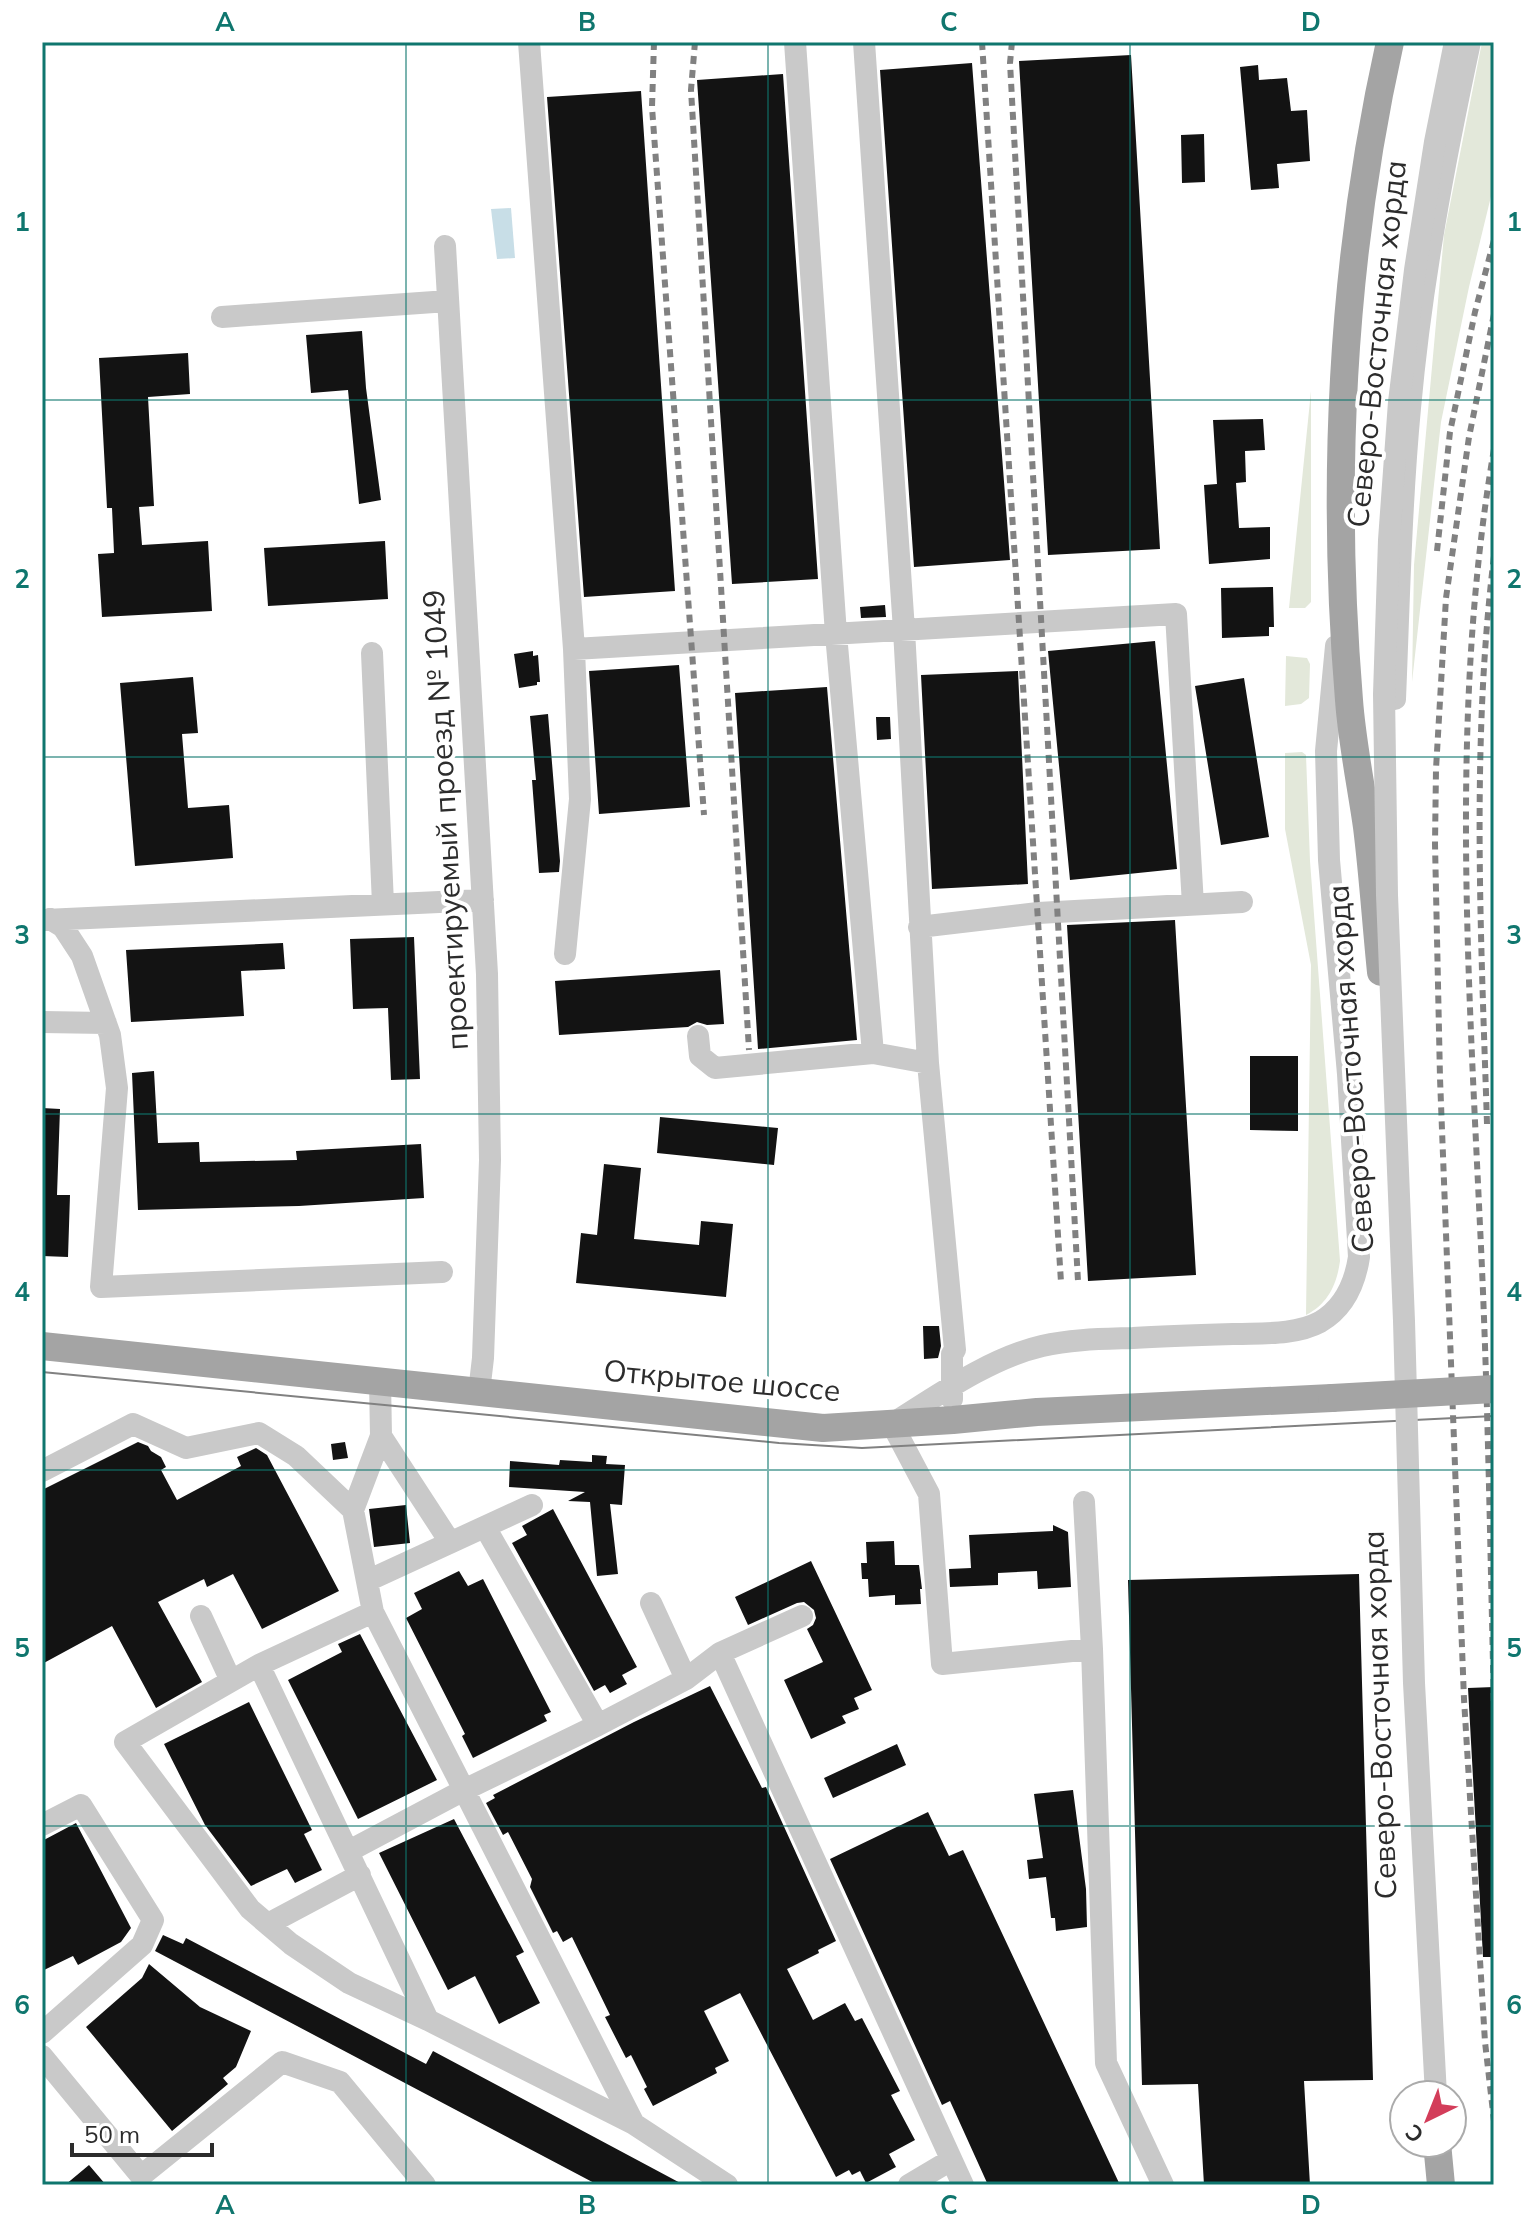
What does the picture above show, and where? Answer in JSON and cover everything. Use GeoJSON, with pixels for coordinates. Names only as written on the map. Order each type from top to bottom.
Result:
{"type":"FeatureCollection","features":[{"type":"Feature","properties":{"kind":"main road","name":"Северо-Восточная хорда"},"geometry":{"type":"LineString","coordinates":[[1390,42],[1370,146],[1355,255],[1343,404],[1340,487],[1342,585],[1349,703],[1367,829],[1390,1055],[1410,1661],[1433,2079]]}},
{"type":"Feature","properties":{"kind":"main road","name":"Открытое шоссе"},"geometry":{"type":"LineString","coordinates":[[42,1346],[823,1428],[1053,1411],[1494,1389]]}},
{"type":"Feature","properties":{"kind":"main road"},"geometry":{"type":"LineString","coordinates":[[1441,2159],[1443,2185]]}},
{"type":"Feature","properties":{"kind":"street"},"geometry":{"type":"LineString","coordinates":[[529,42],[574,649],[580,799],[565,954]]}},
{"type":"Feature","properties":{"kind":"street"},"geometry":{"type":"LineString","coordinates":[[795,42],[836,634],[873,1053]]}},
{"type":"Feature","properties":{"kind":"street"},"geometry":{"type":"LineString","coordinates":[[864,42],[904,630],[928,1063],[955,1350],[952,1354],[953,1420]]}},
{"type":"Feature","properties":{"kind":"street","name":"Северо-Восточная хорда"},"geometry":{"type":"LineString","coordinates":[[1433,2079],[1414,1683],[1404,1321],[1387,911],[1384,694],[1389,540],[1399,402],[1415,270],[1435,142],[1455,42]]}},
{"type":"Feature","properties":{"kind":"street"},"geometry":{"type":"LineString","coordinates":[[1395,699],[1410,407],[1447,149],[1470,42]]}},
{"type":"Feature","properties":{"kind":"street","name":"проектируемый проезд № 1049"},"geometry":{"type":"LineString","coordinates":[[445,246],[487,974],[490,1160],[479,1392]]}},
{"type":"Feature","properties":{"kind":"street"},"geometry":{"type":"LineString","coordinates":[[222,317],[448,301]]}},
{"type":"Feature","properties":{"kind":"street"},"geometry":{"type":"LineString","coordinates":[[1092,1649],[942,1664],[929,1494],[892,1424],[952,1387],[1020,1351],[1075,1340],[1306,1328],[1337,1309],[1356,1278],[1359,1246],[1329,860],[1326,751],[1342,585]]}},
{"type":"Feature","properties":{"kind":"street"},"geometry":{"type":"LineString","coordinates":[[574,649],[1176,614],[1193,905]]}},
{"type":"Feature","properties":{"kind":"street"},"geometry":{"type":"LineString","coordinates":[[372,653],[383,904]]}},
{"type":"Feature","properties":{"kind":"street"},"geometry":{"type":"LineString","coordinates":[[46,920],[107,918],[131,907],[483,900]]}},
{"type":"Feature","properties":{"kind":"street"},"geometry":{"type":"LineString","coordinates":[[919,927],[1038,913],[1242,902]]}},
{"type":"Feature","properties":{"kind":"street"},"geometry":{"type":"LineString","coordinates":[[82,956],[86,942],[107,918]]}},
{"type":"Feature","properties":{"kind":"street"},"geometry":{"type":"LineString","coordinates":[[46,920],[63,927],[82,956],[106,1023],[117,1088],[101,1287],[442,1272]]}},
{"type":"Feature","properties":{"kind":"street"},"geometry":{"type":"LineString","coordinates":[[42,1022],[106,1023]]}},
{"type":"Feature","properties":{"kind":"street"},"geometry":{"type":"LineString","coordinates":[[698,1036],[700,1056],[715,1068],[873,1053],[928,1063]]}},
{"type":"Feature","properties":{"kind":"street"},"geometry":{"type":"LineString","coordinates":[[380,1380],[381,1436],[353,1510],[373,1612],[634,2124]]}},
{"type":"Feature","properties":{"kind":"street"},"geometry":{"type":"LineString","coordinates":[[42,1471],[133,1424],[186,1448],[259,1433],[296,1456],[353,1510]]}},
{"type":"Feature","properties":{"kind":"street"},"geometry":{"type":"LineString","coordinates":[[381,1436],[450,1542]]}},
{"type":"Feature","properties":{"kind":"street"},"geometry":{"type":"LineString","coordinates":[[1084,1502],[1106,2063],[1163,2185]]}},
{"type":"Feature","properties":{"kind":"street"},"geometry":{"type":"LineString","coordinates":[[367,1581],[532,1505]]}},
{"type":"Feature","properties":{"kind":"street"},"geometry":{"type":"LineString","coordinates":[[485,1527],[598,1725]]}},
{"type":"Feature","properties":{"kind":"street"},"geometry":{"type":"LineString","coordinates":[[651,1603],[686,1679]]}},
{"type":"Feature","properties":{"kind":"street"},"geometry":{"type":"LineString","coordinates":[[373,1612],[259,1665],[125,1742],[250,1909],[291,1944],[349,1983],[634,2124],[727,2185]]}},
{"type":"Feature","properties":{"kind":"street"},"geometry":{"type":"LineString","coordinates":[[201,1616],[231,1681]]}},
{"type":"Feature","properties":{"kind":"street"},"geometry":{"type":"LineString","coordinates":[[349,1851],[686,1679],[720,1653],[802,1616]]}},
{"type":"Feature","properties":{"kind":"street"},"geometry":{"type":"LineString","coordinates":[[720,1653],[963,2185]]}},
{"type":"Feature","properties":{"kind":"street"},"geometry":{"type":"LineString","coordinates":[[259,1665],[428,2020]]}},
{"type":"Feature","properties":{"kind":"street"},"geometry":{"type":"LineString","coordinates":[[42,1825],[81,1805],[153,1920],[142,1945],[42,2033]]}},
{"type":"Feature","properties":{"kind":"street"},"geometry":{"type":"LineString","coordinates":[[268,1924],[360,1875]]}},
{"type":"Feature","properties":{"kind":"street"},"geometry":{"type":"LineString","coordinates":[[42,2056],[141,2176],[282,2062],[340,2082],[425,2185]]}},
{"type":"Feature","properties":{"kind":"street"},"geometry":{"type":"LineString","coordinates":[[909,2185],[951,2160]]}},
{"type":"Feature","properties":{"kind":"shaded area"},"geometry":{"type":"Polygon","coordinates":[[[1482,42],[1494,42],[1494,184],[1441,422],[1412,682],[1414,565],[1444,235],[1482,42]]]}},
{"type":"Feature","properties":{"kind":"shaded area"},"geometry":{"type":"Polygon","coordinates":[[[1311,391],[1311,602],[1305,608],[1289,608],[1311,391]]]}},
{"type":"Feature","properties":{"kind":"shaded area"},"geometry":{"type":"Polygon","coordinates":[[[1286,656],[1307,658],[1310,664],[1309,698],[1301,704],[1285,706],[1286,656]]]}},
{"type":"Feature","properties":{"kind":"shaded area"},"geometry":{"type":"Polygon","coordinates":[[[1302,752],[1306,755],[1310,861],[1340,1261],[1330,1292],[1320,1305],[1306,1315],[1311,965],[1285,829],[1285,753],[1302,752]]]}},
{"type":"Feature","properties":{"kind":"water"},"geometry":{"type":"Polygon","coordinates":[[[511,208],[515,258],[497,259],[491,209],[511,208]]]}},
{"type":"Feature","properties":{"kind":"building"},"geometry":{"type":"Polygon","coordinates":[[[1131,55],[1160,549],[1048,555],[1019,61],[1131,55]]]}},
{"type":"Feature","properties":{"kind":"building"},"geometry":{"type":"Polygon","coordinates":[[[972,63],[1010,560],[914,567],[880,70],[972,63]]]}},
{"type":"Feature","properties":{"kind":"building"},"geometry":{"type":"Polygon","coordinates":[[[1258,65],[1259,80],[1287,78],[1291,111],[1307,110],[1310,161],[1277,164],[1279,188],[1251,190],[1240,67],[1258,65]]]}},
{"type":"Feature","properties":{"kind":"building"},"geometry":{"type":"Polygon","coordinates":[[[783,74],[818,579],[732,584],[697,80],[783,74]]]}},
{"type":"Feature","properties":{"kind":"building"},"geometry":{"type":"Polygon","coordinates":[[[641,91],[675,591],[584,597],[547,97],[641,91]]]}},
{"type":"Feature","properties":{"kind":"building"},"geometry":{"type":"Polygon","coordinates":[[[1204,134],[1205,182],[1182,183],[1181,135],[1204,134]]]}},
{"type":"Feature","properties":{"kind":"building"},"geometry":{"type":"Polygon","coordinates":[[[362,331],[381,500],[359,504],[348,390],[311,393],[306,335],[362,331]]]}},
{"type":"Feature","properties":{"kind":"building"},"geometry":{"type":"Polygon","coordinates":[[[188,353],[190,394],[148,397],[154,506],[139,507],[142,545],[208,541],[212,611],[102,617],[98,554],[114,553],[112,508],[107,508],[99,358],[188,353]]]}},
{"type":"Feature","properties":{"kind":"building"},"geometry":{"type":"Polygon","coordinates":[[[1263,419],[1265,450],[1245,451],[1246,482],[1236,483],[1239,528],[1270,527],[1270,559],[1209,564],[1204,485],[1217,484],[1213,420],[1263,419]]]}},
{"type":"Feature","properties":{"kind":"building"},"geometry":{"type":"Polygon","coordinates":[[[385,541],[388,599],[268,606],[264,548],[385,541]]]}},
{"type":"Feature","properties":{"kind":"building"},"geometry":{"type":"Polygon","coordinates":[[[1273,587],[1274,627],[1269,627],[1269,636],[1222,638],[1221,588],[1273,587]]]}},
{"type":"Feature","properties":{"kind":"building"},"geometry":{"type":"Polygon","coordinates":[[[885,605],[886,617],[861,618],[860,607],[885,605]]]}},
{"type":"Feature","properties":{"kind":"building"},"geometry":{"type":"Polygon","coordinates":[[[1155,641],[1177,869],[1070,880],[1048,651],[1155,641]]]}},
{"type":"Feature","properties":{"kind":"building"},"geometry":{"type":"Polygon","coordinates":[[[533,651],[533,656],[538,655],[540,682],[519,688],[514,654],[533,651]]]}},
{"type":"Feature","properties":{"kind":"building"},"geometry":{"type":"Polygon","coordinates":[[[679,665],[690,807],[599,814],[589,671],[679,665]]]}},
{"type":"Feature","properties":{"kind":"building"},"geometry":{"type":"Polygon","coordinates":[[[1018,671],[1028,884],[932,889],[921,675],[1018,671]]]}},
{"type":"Feature","properties":{"kind":"building"},"geometry":{"type":"Polygon","coordinates":[[[193,677],[198,733],[182,734],[188,808],[229,805],[233,858],[135,866],[120,683],[193,677]]]}},
{"type":"Feature","properties":{"kind":"building"},"geometry":{"type":"Polygon","coordinates":[[[1244,678],[1269,837],[1221,845],[1195,686],[1244,678]]]}},
{"type":"Feature","properties":{"kind":"building"},"geometry":{"type":"Polygon","coordinates":[[[827,687],[857,1040],[758,1049],[735,693],[827,687]]]}},
{"type":"Feature","properties":{"kind":"building"},"geometry":{"type":"Polygon","coordinates":[[[548,714],[560,861],[559,872],[539,873],[530,716],[548,714]]]}},
{"type":"Feature","properties":{"kind":"building"},"geometry":{"type":"Polygon","coordinates":[[[876,717],[890,717],[891,739],[877,740],[876,717]]]}},
{"type":"Feature","properties":{"kind":"building"},"geometry":{"type":"Polygon","coordinates":[[[1175,920],[1196,1275],[1088,1281],[1067,925],[1175,920]]]}},
{"type":"Feature","properties":{"kind":"building"},"geometry":{"type":"Polygon","coordinates":[[[414,937],[420,1079],[391,1080],[388,1008],[353,1009],[350,939],[414,937]]]}},
{"type":"Feature","properties":{"kind":"building"},"geometry":{"type":"Polygon","coordinates":[[[283,943],[285,969],[241,971],[244,1016],[131,1022],[126,950],[283,943]]]}},
{"type":"Feature","properties":{"kind":"building"},"geometry":{"type":"Polygon","coordinates":[[[720,970],[724,1024],[697,1022],[688,1027],[559,1035],[555,981],[720,970]]]}},
{"type":"Feature","properties":{"kind":"building"},"geometry":{"type":"Polygon","coordinates":[[[1250,1056],[1298,1056],[1298,1131],[1250,1130],[1250,1056]]]}},
{"type":"Feature","properties":{"kind":"building"},"geometry":{"type":"Polygon","coordinates":[[[154,1071],[158,1143],[199,1142],[200,1162],[297,1160],[296,1151],[421,1144],[424,1198],[299,1206],[138,1210],[132,1073],[154,1071]]]}},
{"type":"Feature","properties":{"kind":"building"},"geometry":{"type":"Polygon","coordinates":[[[42,1108],[60,1109],[57,1195],[70,1195],[68,1257],[42,1256],[42,1108]]]}},
{"type":"Feature","properties":{"kind":"building"},"geometry":{"type":"Polygon","coordinates":[[[660,1117],[778,1128],[774,1165],[657,1153],[660,1117]]]}},
{"type":"Feature","properties":{"kind":"building"},"geometry":{"type":"Polygon","coordinates":[[[604,1164],[641,1168],[634,1239],[699,1245],[701,1221],[733,1224],[726,1297],[576,1283],[581,1233],[597,1235],[604,1164]]]}},
{"type":"Feature","properties":{"kind":"building"},"geometry":{"type":"Polygon","coordinates":[[[923,1326],[939,1326],[941,1346],[938,1358],[924,1359],[923,1326]]]}},
{"type":"Feature","properties":{"kind":"building"},"geometry":{"type":"Polygon","coordinates":[[[138,1442],[161,1457],[166,1467],[161,1470],[177,1500],[241,1466],[237,1457],[256,1448],[267,1455],[339,1591],[262,1629],[233,1574],[207,1587],[204,1579],[158,1602],[202,1682],[156,1708],[112,1626],[42,1664],[42,1490],[138,1442]]]}},
{"type":"Feature","properties":{"kind":"building"},"geometry":{"type":"Polygon","coordinates":[[[345,1442],[348,1458],[333,1460],[331,1444],[345,1442]]]}},
{"type":"Feature","properties":{"kind":"building"},"geometry":{"type":"Polygon","coordinates":[[[592,1455],[607,1456],[606,1464],[625,1465],[622,1505],[610,1504],[618,1574],[597,1576],[590,1502],[568,1501],[585,1492],[509,1487],[510,1461],[559,1465],[560,1460],[592,1462],[592,1455]]]}},
{"type":"Feature","properties":{"kind":"building"},"geometry":{"type":"Polygon","coordinates":[[[406,1505],[410,1543],[374,1547],[369,1509],[406,1505]]]}},
{"type":"Feature","properties":{"kind":"building"},"geometry":{"type":"Polygon","coordinates":[[[553,1509],[637,1667],[622,1675],[627,1684],[610,1693],[605,1685],[594,1691],[512,1543],[527,1535],[522,1526],[553,1509]]]}},
{"type":"Feature","properties":{"kind":"building"},"geometry":{"type":"Polygon","coordinates":[[[1053,1525],[1068,1532],[1071,1587],[1038,1589],[1037,1571],[998,1573],[998,1585],[950,1587],[949,1569],[971,1568],[969,1535],[1053,1531],[1053,1525]]]}},
{"type":"Feature","properties":{"kind":"building"},"geometry":{"type":"Polygon","coordinates":[[[894,1541],[895,1565],[919,1565],[921,1604],[895,1605],[895,1595],[869,1597],[868,1579],[862,1579],[861,1563],[867,1563],[866,1542],[894,1541]]]}},
{"type":"Feature","properties":{"kind":"building"},"geometry":{"type":"Polygon","coordinates":[[[811,1561],[872,1690],[854,1698],[859,1709],[842,1716],[846,1723],[811,1739],[784,1680],[823,1662],[807,1629],[816,1618],[814,1610],[804,1602],[797,1603],[748,1625],[735,1597],[811,1561]]]}},
{"type":"Feature","properties":{"kind":"building"},"geometry":{"type":"Polygon","coordinates":[[[459,1571],[468,1586],[483,1579],[551,1712],[544,1715],[547,1721],[473,1758],[462,1736],[465,1734],[406,1618],[422,1609],[414,1593],[459,1571]]]}},
{"type":"Feature","properties":{"kind":"building"},"geometry":{"type":"Polygon","coordinates":[[[1359,1574],[1373,2080],[1304,2081],[1310,2185],[1204,2185],[1198,2084],[1142,2085],[1128,1580],[1359,1574]]]}},
{"type":"Feature","properties":{"kind":"building"},"geometry":{"type":"Polygon","coordinates":[[[360,1634],[437,1780],[358,1819],[288,1680],[342,1652],[338,1644],[360,1634]]]}},
{"type":"Feature","properties":{"kind":"building"},"geometry":{"type":"Polygon","coordinates":[[[710,1686],[762,1788],[766,1787],[836,1941],[787,1969],[813,2020],[845,2003],[855,2021],[862,2018],[900,2091],[891,2095],[915,2140],[889,2154],[896,2167],[866,2183],[860,2171],[852,2175],[849,2170],[836,2177],[740,1993],[704,2011],[729,2061],[715,2068],[717,2073],[653,2106],[631,2055],[626,2058],[605,2017],[610,2015],[572,1937],[563,1942],[557,1931],[553,1933],[530,1887],[532,1879],[508,1832],[503,1835],[486,1803],[495,1798],[493,1795],[710,1686]]]}},
{"type":"Feature","properties":{"kind":"building"},"geometry":{"type":"Polygon","coordinates":[[[1494,1687],[1494,1772],[1491,1772],[1494,1957],[1483,1957],[1468,1688],[1494,1687]]]}},
{"type":"Feature","properties":{"kind":"building"},"geometry":{"type":"Polygon","coordinates":[[[249,1702],[312,1830],[304,1834],[322,1870],[295,1883],[287,1869],[251,1886],[205,1825],[164,1744],[249,1702]]]}},
{"type":"Feature","properties":{"kind":"building"},"geometry":{"type":"Polygon","coordinates":[[[897,1744],[906,1765],[833,1798],[824,1778],[897,1744]]]}},
{"type":"Feature","properties":{"kind":"building"},"geometry":{"type":"Polygon","coordinates":[[[1073,1790],[1086,1889],[1087,1927],[1056,1931],[1055,1918],[1051,1918],[1046,1877],[1029,1879],[1027,1860],[1043,1858],[1034,1794],[1073,1790]]]}},
{"type":"Feature","properties":{"kind":"building"},"geometry":{"type":"Polygon","coordinates":[[[928,1812],[949,1856],[963,1850],[1120,2185],[988,2185],[950,2101],[942,2105],[830,1859],[928,1812]]]}},
{"type":"Feature","properties":{"kind":"building"},"geometry":{"type":"Polygon","coordinates":[[[454,1819],[524,1952],[516,1956],[540,2003],[499,2024],[475,1976],[448,1990],[379,1853],[454,1819]]]}},
{"type":"Feature","properties":{"kind":"building"},"geometry":{"type":"Polygon","coordinates":[[[76,1823],[131,1928],[121,1942],[78,1965],[73,1956],[42,1971],[42,1841],[76,1823]]]}},
{"type":"Feature","properties":{"kind":"building"},"geometry":{"type":"Polygon","coordinates":[[[163,1935],[183,1944],[186,1938],[426,2064],[433,2051],[684,2185],[598,2185],[155,1951],[163,1935]]]}},
{"type":"Feature","properties":{"kind":"building"},"geometry":{"type":"Polygon","coordinates":[[[149,1964],[200,2007],[251,2031],[236,2067],[223,2078],[228,2084],[172,2131],[86,2027],[142,1978],[149,1964]]]}},
{"type":"Feature","properties":{"kind":"building"},"geometry":{"type":"Polygon","coordinates":[[[89,2165],[106,2185],[65,2185],[89,2165]]]}},
{"type":"Feature","properties":{"kind":"tram line"},"geometry":{"type":"LineString","coordinates":[[42,1372],[779,1443],[862,1448],[1494,1416]]}},
{"type":"Feature","properties":{"kind":"railway"},"geometry":{"type":"LineString","coordinates":[[654,42],[652,107],[704,815]]}},
{"type":"Feature","properties":{"kind":"railway"},"geometry":{"type":"LineString","coordinates":[[695,42],[691,90],[749,1050]]}},
{"type":"Feature","properties":{"kind":"railway"},"geometry":{"type":"LineString","coordinates":[[982,42],[1061,1282]]}},
{"type":"Feature","properties":{"kind":"railway"},"geometry":{"type":"LineString","coordinates":[[1012,42],[1010,63],[1078,1281]]}},
{"type":"Feature","properties":{"kind":"railway"},"geometry":{"type":"LineString","coordinates":[[1437,551],[1450,432],[1475,312],[1494,240]]}},
{"type":"Feature","properties":{"kind":"railway"},"geometry":{"type":"LineString","coordinates":[[1494,314],[1469,437],[1446,598],[1435,844],[1440,1078],[1464,1699],[1485,2042],[1494,2121]]}},
{"type":"Feature","properties":{"kind":"railway"},"geometry":{"type":"LineString","coordinates":[[1494,449],[1480,546],[1472,642],[1466,837],[1485,1346],[1494,1706]]}},
{"type":"Feature","properties":{"kind":"railway"},"geometry":{"type":"LineString","coordinates":[[1487,1124],[1480,769],[1482,698],[1494,556]]}}]}
